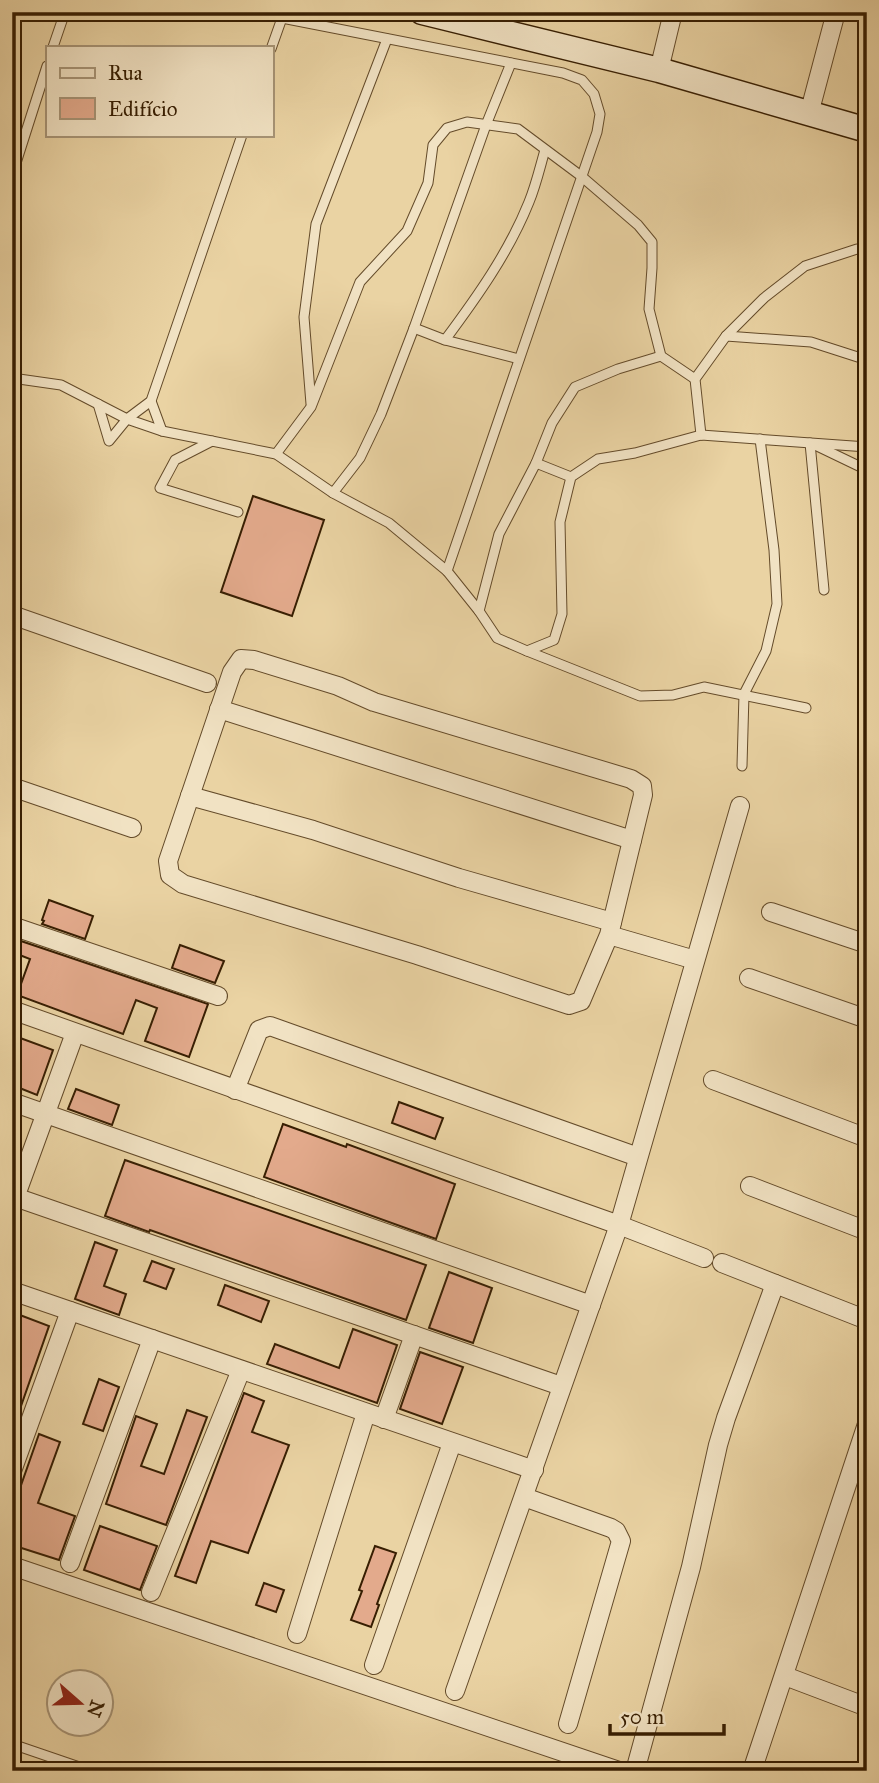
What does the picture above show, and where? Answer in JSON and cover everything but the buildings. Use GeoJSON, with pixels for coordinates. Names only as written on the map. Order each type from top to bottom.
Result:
{"type":"FeatureCollection","features":[{"type":"Feature","properties":{"kind":"street"},"geometry":{"type":"LineString","coordinates":[[422,12],[659,70],[867,130]]}},
{"type":"Feature","properties":{"kind":"street"},"geometry":{"type":"LineString","coordinates":[[659,70],[673,12]]}},
{"type":"Feature","properties":{"kind":"street"},"geometry":{"type":"LineString","coordinates":[[809,114],[836,12]]}},
{"type":"Feature","properties":{"kind":"street"},"geometry":{"type":"LineString","coordinates":[[12,615],[207,683]]}},
{"type":"Feature","properties":{"kind":"street"},"geometry":{"type":"LineString","coordinates":[[240,659],[254,660],[338,687],[374,702],[631,779],[642,786],[643,795],[610,929],[581,1001],[569,1004],[183,884],[170,875],[168,861],[219,709],[232,671],[240,659]]}},
{"type":"Feature","properties":{"kind":"street"},"geometry":{"type":"LineString","coordinates":[[219,709],[632,840]]}},
{"type":"Feature","properties":{"kind":"street"},"geometry":{"type":"LineString","coordinates":[[12,787],[132,828]]}},
{"type":"Feature","properties":{"kind":"street"},"geometry":{"type":"LineString","coordinates":[[190,796],[313,830],[695,960]]}},
{"type":"Feature","properties":{"kind":"street"},"geometry":{"type":"LineString","coordinates":[[455,1691],[619,1225],[740,806]]}},
{"type":"Feature","properties":{"kind":"street"},"geometry":{"type":"LineString","coordinates":[[771,912],[867,944]]}},
{"type":"Feature","properties":{"kind":"street"},"geometry":{"type":"LineString","coordinates":[[12,926],[218,996]]}},
{"type":"Feature","properties":{"kind":"street"},"geometry":{"type":"LineString","coordinates":[[750,978],[867,1019]]}},
{"type":"Feature","properties":{"kind":"street"},"geometry":{"type":"LineString","coordinates":[[12,1010],[619,1225],[867,1320]]}},
{"type":"Feature","properties":{"kind":"street"},"geometry":{"type":"LineString","coordinates":[[235,1090],[259,1030],[270,1026],[638,1157]]}},
{"type":"Feature","properties":{"kind":"street"},"geometry":{"type":"LineString","coordinates":[[75,1033],[13,1200],[561,1387]]}},
{"type":"Feature","properties":{"kind":"street"},"geometry":{"type":"LineString","coordinates":[[713,1080],[867,1138]]}},
{"type":"Feature","properties":{"kind":"street"},"geometry":{"type":"LineString","coordinates":[[12,1102],[592,1305]]}},
{"type":"Feature","properties":{"kind":"street"},"geometry":{"type":"LineString","coordinates":[[750,1186],[867,1231]]}},
{"type":"Feature","properties":{"kind":"street"},"geometry":{"type":"LineString","coordinates":[[635,1771],[691,1567],[718,1445],[775,1284]]}},
{"type":"Feature","properties":{"kind":"street"},"geometry":{"type":"LineString","coordinates":[[12,1291],[534,1470]]}},
{"type":"Feature","properties":{"kind":"street"},"geometry":{"type":"LineString","coordinates":[[12,1471],[70,1311]]}},
{"type":"Feature","properties":{"kind":"street"},"geometry":{"type":"LineString","coordinates":[[384,1419],[414,1335]]}},
{"type":"Feature","properties":{"kind":"street"},"geometry":{"type":"LineString","coordinates":[[70,1563],[152,1339]]}},
{"type":"Feature","properties":{"kind":"street"},"geometry":{"type":"LineString","coordinates":[[151,1592],[241,1370]]}},
{"type":"Feature","properties":{"kind":"street"},"geometry":{"type":"LineString","coordinates":[[298,1634],[366,1413]]}},
{"type":"Feature","properties":{"kind":"street"},"geometry":{"type":"LineString","coordinates":[[752,1771],[867,1424]]}},
{"type":"Feature","properties":{"kind":"street"},"geometry":{"type":"LineString","coordinates":[[374,1665],[453,1443]]}},
{"type":"Feature","properties":{"kind":"street"},"geometry":{"type":"LineString","coordinates":[[524,1497],[611,1528],[616,1531],[621,1541],[568,1724]]}},
{"type":"Feature","properties":{"kind":"street"},"geometry":{"type":"LineString","coordinates":[[12,1566],[619,1771]]}},
{"type":"Feature","properties":{"kind":"street"},"geometry":{"type":"LineString","coordinates":[[785,1676],[867,1707]]}},
{"type":"Feature","properties":{"kind":"lane"},"geometry":{"type":"LineString","coordinates":[[53,46],[65,12]]}},
{"type":"Feature","properties":{"kind":"lane"},"geometry":{"type":"LineString","coordinates":[[272,46],[282,18],[563,74],[582,80],[594,94],[600,114],[597,132],[447,571]]}},
{"type":"Feature","properties":{"kind":"lane"},"geometry":{"type":"LineString","coordinates":[[312,407],[303,317],[316,224],[387,39]]}},
{"type":"Feature","properties":{"kind":"lane"},"geometry":{"type":"LineString","coordinates":[[333,493],[360,458],[381,414],[511,63]]}},
{"type":"Feature","properties":{"kind":"lane"},"geometry":{"type":"LineString","coordinates":[[12,189],[14,166],[46,69]]}},
{"type":"Feature","properties":{"kind":"lane"},"geometry":{"type":"LineString","coordinates":[[276,454],[312,407],[360,282],[407,231],[428,183],[433,145],[447,128],[467,122],[518,129],[581,176],[638,225],[652,242],[649,309],[661,356],[695,379]]}},
{"type":"Feature","properties":{"kind":"lane"},"geometry":{"type":"LineString","coordinates":[[98,404],[109,441],[127,419],[151,401],[242,136]]}},
{"type":"Feature","properties":{"kind":"lane"},"geometry":{"type":"LineString","coordinates":[[445,340],[477,297],[506,250],[530,201],[545,150]]}},
{"type":"Feature","properties":{"kind":"lane"},"geometry":{"type":"LineString","coordinates":[[701,435],[695,379],[726,336],[764,298],[805,266],[857,249],[867,251]]}},
{"type":"Feature","properties":{"kind":"lane"},"geometry":{"type":"LineString","coordinates":[[414,328],[445,340],[519,359]]}},
{"type":"Feature","properties":{"kind":"lane"},"geometry":{"type":"LineString","coordinates":[[726,336],[811,342],[867,359]]}},
{"type":"Feature","properties":{"kind":"lane"},"geometry":{"type":"LineString","coordinates":[[479,611],[499,534],[536,463],[552,423],[575,387],[618,369],[661,356]]}},
{"type":"Feature","properties":{"kind":"lane"},"geometry":{"type":"LineString","coordinates":[[12,378],[61,385],[127,419],[162,430],[276,454],[333,493],[389,523],[447,571],[497,638],[527,651],[640,696],[673,695],[704,687],[806,708]]}},
{"type":"Feature","properties":{"kind":"lane"},"geometry":{"type":"LineString","coordinates":[[151,401],[162,430]]}},
{"type":"Feature","properties":{"kind":"lane"},"geometry":{"type":"LineString","coordinates":[[527,651],[554,640],[562,614],[560,522],[571,477],[598,459],[635,453],[701,435],[867,447]]}},
{"type":"Feature","properties":{"kind":"lane"},"geometry":{"type":"LineString","coordinates":[[742,766],[744,694],[766,651],[776,604],[774,550],[761,439]]}},
{"type":"Feature","properties":{"kind":"lane"},"geometry":{"type":"LineString","coordinates":[[213,441],[175,460],[160,488],[238,512]]}},
{"type":"Feature","properties":{"kind":"lane"},"geometry":{"type":"LineString","coordinates":[[810,443],[867,470]]}},
{"type":"Feature","properties":{"kind":"lane"},"geometry":{"type":"LineString","coordinates":[[810,443],[824,590]]}},
{"type":"Feature","properties":{"kind":"lane"},"geometry":{"type":"LineString","coordinates":[[536,463],[571,477]]}},
{"type":"Feature","properties":{"kind":"lane"},"geometry":{"type":"LineString","coordinates":[[12,1744],[91,1771]]}}]}
